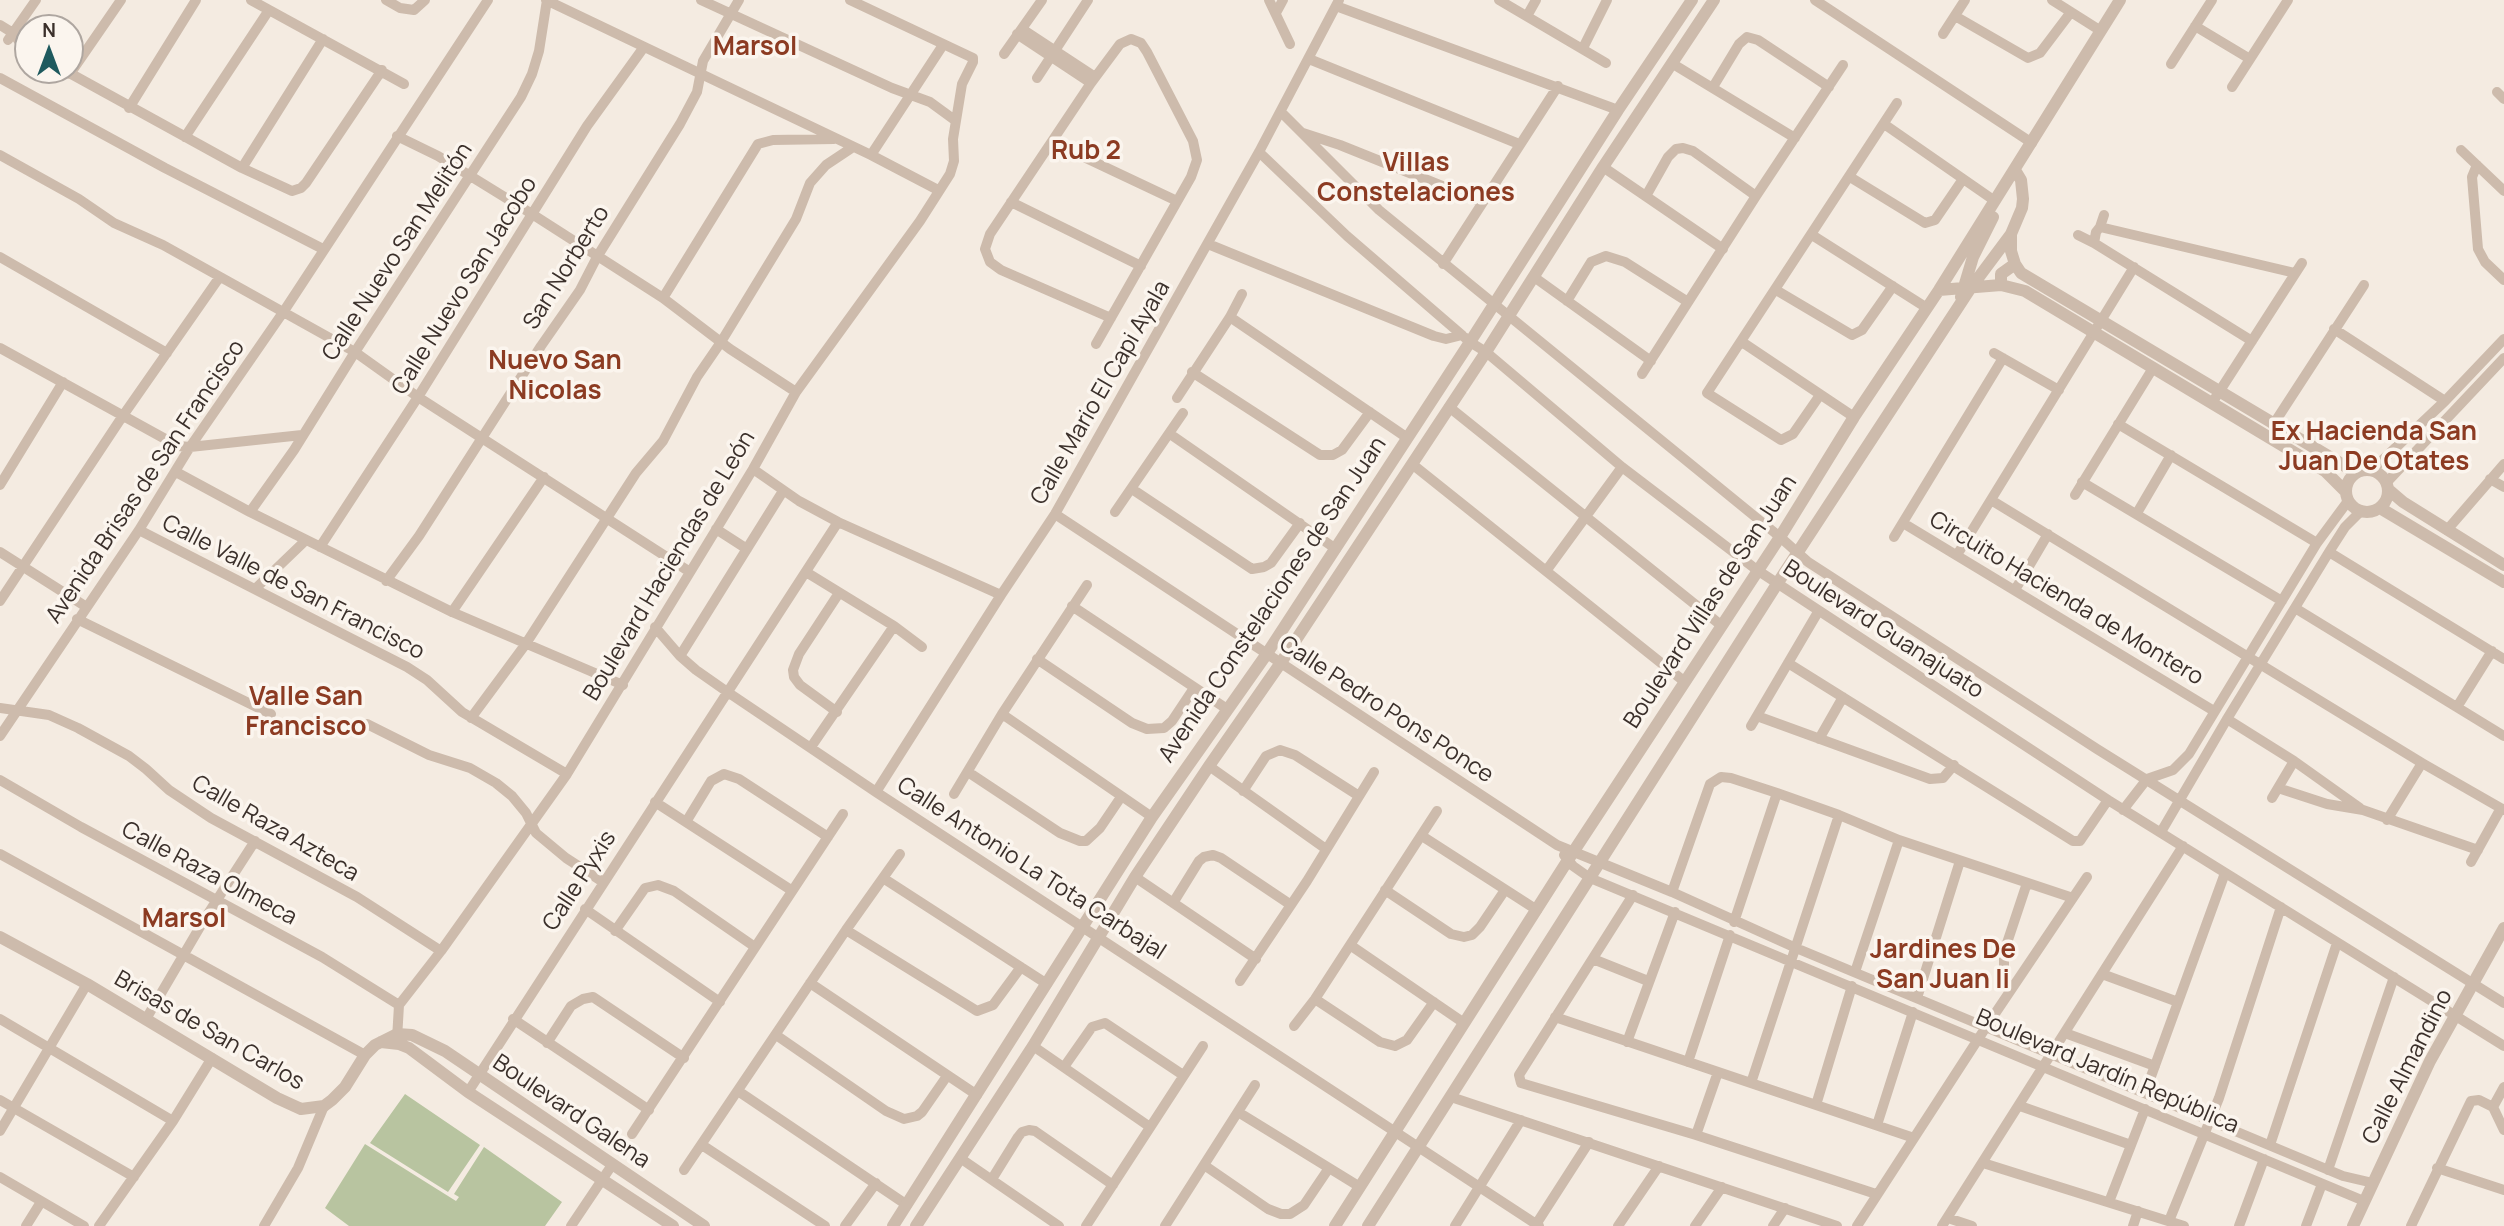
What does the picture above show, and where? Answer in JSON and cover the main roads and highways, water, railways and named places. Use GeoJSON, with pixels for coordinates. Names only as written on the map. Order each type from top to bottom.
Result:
{"type":"FeatureCollection","features":[{"type":"Feature","properties":{"kind":"district","name":"Marsol"},"geometry":{"type":"Point","coordinates":[755,48]}},
{"type":"Feature","properties":{"kind":"district","name":"Rub 2"},"geometry":{"type":"Point","coordinates":[1086,152]}},
{"type":"Feature","properties":{"kind":"district","name":"Villas Constelaciones"},"geometry":{"type":"Point","coordinates":[1416,179]}},
{"type":"Feature","properties":{"kind":"district","name":"Nuevo San Nicolas"},"geometry":{"type":"Point","coordinates":[555,377]}},
{"type":"Feature","properties":{"kind":"district","name":"Ex Hacienda San Juan De Otates"},"geometry":{"type":"Point","coordinates":[2374,448]}},
{"type":"Feature","properties":{"kind":"district","name":"Valle San Francisco"},"geometry":{"type":"Point","coordinates":[306,713]}},
{"type":"Feature","properties":{"kind":"district","name":"Marsol"},"geometry":{"type":"Point","coordinates":[184,920]}},
{"type":"Feature","properties":{"kind":"district","name":"Jardines De San Juan Ii"},"geometry":{"type":"Point","coordinates":[1943,966]}}]}
